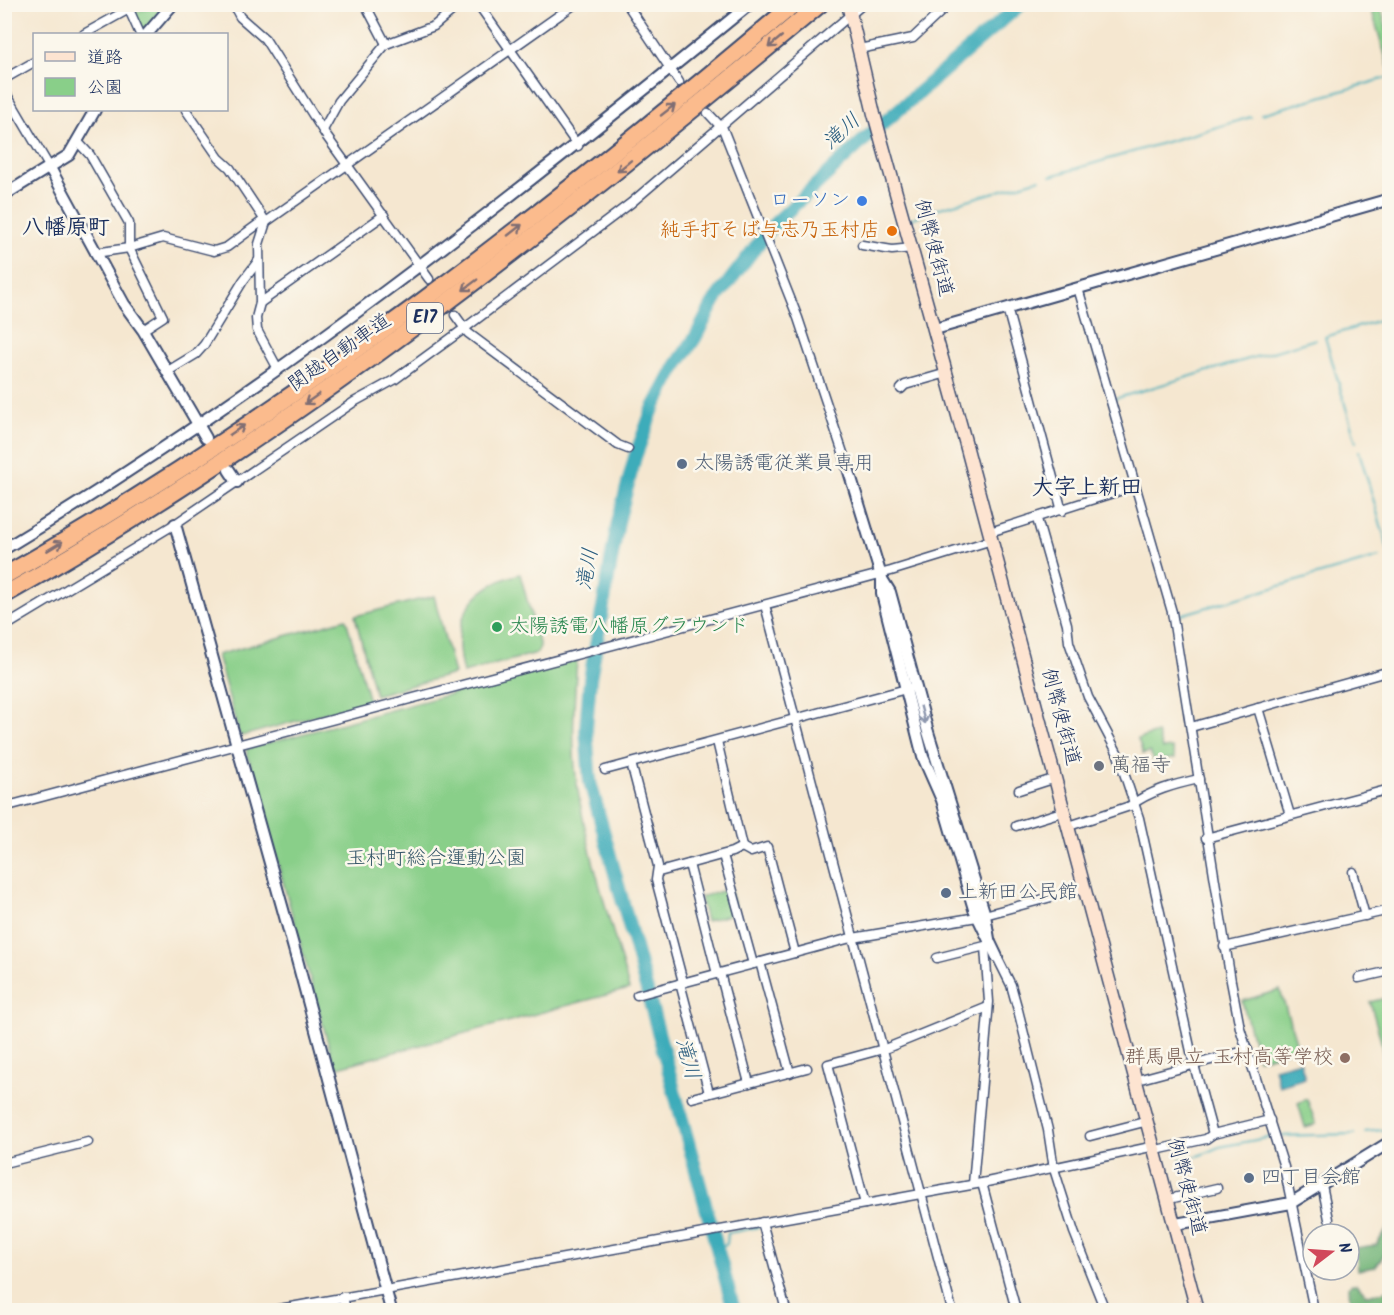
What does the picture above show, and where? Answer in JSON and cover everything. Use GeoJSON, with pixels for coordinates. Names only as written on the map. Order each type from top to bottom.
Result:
{"type":"FeatureCollection","features":[{"type":"Feature","properties":{"kind":"highway","name":"関越自動車道"},"geometry":{"type":"LineString","coordinates":[[4,576],[171,474],[396,319],[686,96],[794,4]]}},
{"type":"Feature","properties":{"kind":"highway","name":"関越自動車道"},"geometry":{"type":"LineString","coordinates":[[4,595],[178,490],[406,333],[594,190],[820,4]]}},
{"type":"Feature","properties":{"kind":"main road"},"geometry":{"type":"LineString","coordinates":[[850,10],[859,50]]}},
{"type":"Feature","properties":{"kind":"main road","name":"例幣使街道"},"geometry":{"type":"LineString","coordinates":[[859,50],[1176,1224],[1197,1311]]}},
{"type":"Feature","properties":{"kind":"street"},"geometry":{"type":"LineString","coordinates":[[148,33],[173,4]]}},
{"type":"Feature","properties":{"kind":"street"},"geometry":{"type":"LineString","coordinates":[[233,4],[240,17],[265,39],[323,130],[429,279]]}},
{"type":"Feature","properties":{"kind":"street"},"geometry":{"type":"LineString","coordinates":[[365,4],[386,44]]}},
{"type":"Feature","properties":{"kind":"street"},"geometry":{"type":"LineString","coordinates":[[323,130],[339,101],[386,44],[434,26],[460,4]]}},
{"type":"Feature","properties":{"kind":"street"},"geometry":{"type":"LineString","coordinates":[[478,4],[578,146]]}},
{"type":"Feature","properties":{"kind":"street"},"geometry":{"type":"LineString","coordinates":[[94,253],[129,248],[163,238],[214,251],[227,248],[575,4]]}},
{"type":"Feature","properties":{"kind":"street"},"geometry":{"type":"LineString","coordinates":[[627,4],[672,68],[679,82]]}},
{"type":"Feature","properties":{"kind":"street"},"geometry":{"type":"LineString","coordinates":[[4,549],[146,462],[420,267],[578,146],[750,4]]}},
{"type":"Feature","properties":{"kind":"street"},"geometry":{"type":"LineString","coordinates":[[4,627],[176,524],[359,399],[394,380],[631,203],[850,10],[863,4]]}},
{"type":"Feature","properties":{"kind":"street"},"geometry":{"type":"LineString","coordinates":[[859,50],[913,38],[949,4]]}},
{"type":"Feature","properties":{"kind":"street"},"geometry":{"type":"LineString","coordinates":[[86,33],[128,7],[140,33]]}},
{"type":"Feature","properties":{"kind":"street"},"geometry":{"type":"LineString","coordinates":[[4,79],[33,63]]}},
{"type":"Feature","properties":{"kind":"street"},"geometry":{"type":"LineString","coordinates":[[4,90],[50,168],[94,253],[168,371],[206,438]]}},
{"type":"Feature","properties":{"kind":"street"},"geometry":{"type":"LineString","coordinates":[[4,195],[69,155],[94,111]]}},
{"type":"Feature","properties":{"kind":"street"},"geometry":{"type":"LineString","coordinates":[[187,111],[219,158],[230,168],[265,221],[259,244],[260,303],[256,318],[257,330],[278,369]]}},
{"type":"Feature","properties":{"kind":"street"},"geometry":{"type":"LineString","coordinates":[[708,113],[720,126],[798,318],[881,576],[882,594],[911,688],[923,757],[942,800],[981,916],[988,946],[988,1007],[977,1184],[1016,1311]]}},
{"type":"Feature","properties":{"kind":"street"},"geometry":{"type":"LineString","coordinates":[[77,141],[90,155],[129,223],[129,248],[163,317],[143,330]]}},
{"type":"Feature","properties":{"kind":"street"},"geometry":{"type":"LineString","coordinates":[[935,329],[1389,199]]}},
{"type":"Feature","properties":{"kind":"street"},"geometry":{"type":"LineString","coordinates":[[260,303],[384,215]]}},
{"type":"Feature","properties":{"kind":"street"},"geometry":{"type":"LineString","coordinates":[[862,245],[892,250],[913,249]]}},
{"type":"Feature","properties":{"kind":"street"},"geometry":{"type":"LineString","coordinates":[[168,371],[196,354],[204,345],[243,281],[259,260]]}},
{"type":"Feature","properties":{"kind":"street"},"geometry":{"type":"LineString","coordinates":[[1078,288],[1172,612],[1224,948],[1248,1050],[1270,1120],[1291,1203],[1314,1311]]}},
{"type":"Feature","properties":{"kind":"street"},"geometry":{"type":"LineString","coordinates":[[1008,308],[1062,511]]}},
{"type":"Feature","properties":{"kind":"street"},"geometry":{"type":"LineString","coordinates":[[455,315],[465,328],[618,445],[628,449]]}},
{"type":"Feature","properties":{"kind":"street"},"geometry":{"type":"LineString","coordinates":[[901,389],[905,385],[947,373]]}},
{"type":"Feature","properties":{"kind":"street"},"geometry":{"type":"LineString","coordinates":[[229,470],[237,482]]}},
{"type":"Feature","properties":{"kind":"street"},"geometry":{"type":"LineString","coordinates":[[4,807],[881,576],[1037,519],[1136,486]]}},
{"type":"Feature","properties":{"kind":"street"},"geometry":{"type":"LineString","coordinates":[[1037,519],[1070,642],[1088,697],[1117,752],[1134,803],[1158,896],[1194,1065],[1213,1134]]}},
{"type":"Feature","properties":{"kind":"street"},"geometry":{"type":"LineString","coordinates":[[176,524],[238,744],[391,1311]]}},
{"type":"Feature","properties":{"kind":"street"},"geometry":{"type":"LineString","coordinates":[[765,605],[952,1311]]}},
{"type":"Feature","properties":{"kind":"street"},"geometry":{"type":"LineString","coordinates":[[1191,727],[1389,671]]}},
{"type":"Feature","properties":{"kind":"street"},"geometry":{"type":"LineString","coordinates":[[605,770],[911,688]]}},
{"type":"Feature","properties":{"kind":"street"},"geometry":{"type":"LineString","coordinates":[[1258,708],[1290,815]]}},
{"type":"Feature","properties":{"kind":"street"},"geometry":{"type":"LineString","coordinates":[[717,741],[742,847],[751,852],[767,847],[795,953]]}},
{"type":"Feature","properties":{"kind":"street"},"geometry":{"type":"LineString","coordinates":[[631,763],[659,872],[656,880],[709,1094]]}},
{"type":"Feature","properties":{"kind":"street"},"geometry":{"type":"LineString","coordinates":[[1019,790],[1056,778]]}},
{"type":"Feature","properties":{"kind":"street"},"geometry":{"type":"LineString","coordinates":[[1069,826],[1134,803],[1173,786],[1199,779]]}},
{"type":"Feature","properties":{"kind":"street"},"geometry":{"type":"LineString","coordinates":[[1206,838],[1389,789]]}},
{"type":"Feature","properties":{"kind":"street"},"geometry":{"type":"LineString","coordinates":[[1016,826],[1065,811]]}},
{"type":"Feature","properties":{"kind":"street"},"geometry":{"type":"LineString","coordinates":[[659,872],[723,855],[742,847]]}},
{"type":"Feature","properties":{"kind":"street"},"geometry":{"type":"LineString","coordinates":[[723,855],[790,1073]]}},
{"type":"Feature","properties":{"kind":"street"},"geometry":{"type":"LineString","coordinates":[[689,864],[749,1083]]}},
{"type":"Feature","properties":{"kind":"street"},"geometry":{"type":"LineString","coordinates":[[1353,872],[1365,916]]}},
{"type":"Feature","properties":{"kind":"street"},"geometry":{"type":"LineString","coordinates":[[638,995],[853,938],[981,916],[1085,888]]}},
{"type":"Feature","properties":{"kind":"street"},"geometry":{"type":"LineString","coordinates":[[1224,948],[1388,910],[1389,922]]}},
{"type":"Feature","properties":{"kind":"street"},"geometry":{"type":"LineString","coordinates":[[988,946],[997,957],[1011,985],[1042,1103],[1054,1169],[1074,1232],[1105,1311]]}},
{"type":"Feature","properties":{"kind":"street"},"geometry":{"type":"LineString","coordinates":[[937,958],[988,946]]}},
{"type":"Feature","properties":{"kind":"street"},"geometry":{"type":"LineString","coordinates":[[1359,978],[1389,971]]}},
{"type":"Feature","properties":{"kind":"street"},"geometry":{"type":"LineString","coordinates":[[865,1204],[828,1064],[883,1049],[988,1007]]}},
{"type":"Feature","properties":{"kind":"street"},"geometry":{"type":"LineString","coordinates":[[1137,1080],[1248,1050]]}},
{"type":"Feature","properties":{"kind":"street"},"geometry":{"type":"LineString","coordinates":[[692,1098],[807,1068]]}},
{"type":"Feature","properties":{"kind":"street"},"geometry":{"type":"LineString","coordinates":[[274,1311],[977,1184],[1206,1139],[1213,1134],[1270,1120]]}},
{"type":"Feature","properties":{"kind":"street"},"geometry":{"type":"LineString","coordinates":[[1090,1136],[1148,1121]]}},
{"type":"Feature","properties":{"kind":"street"},"geometry":{"type":"LineString","coordinates":[[4,1163],[88,1142]]}},
{"type":"Feature","properties":{"kind":"street"},"geometry":{"type":"LineString","coordinates":[[1176,1224],[1291,1203],[1389,1142]]}},
{"type":"Feature","properties":{"kind":"street"},"geometry":{"type":"LineString","coordinates":[[1322,1185],[1329,1219]]}},
{"type":"Feature","properties":{"kind":"street"},"geometry":{"type":"LineString","coordinates":[[1169,1199],[1217,1188]]}},
{"type":"Feature","properties":{"kind":"street"},"geometry":{"type":"LineString","coordinates":[[762,1222],[786,1311]]}},
{"type":"Feature","properties":{"kind":"street"},"geometry":{"type":"LineString","coordinates":[[343,1297],[346,1311]]}},
{"type":"Feature","properties":{"kind":"green space"},"geometry":{"type":"Polygon","coordinates":[[[162,5],[164,7],[141,33],[133,12],[162,5]]]}},
{"type":"Feature","properties":{"kind":"green space"},"geometry":{"type":"Polygon","coordinates":[[[1370,5],[1380,5],[1389,36],[1389,69],[1370,5]]]}},
{"type":"Feature","properties":{"kind":"green space","name":"太陽誘電八幡原グラウンド"},"geometry":{"type":"Polygon","coordinates":[[[520,574],[540,647],[537,653],[463,673],[459,638],[467,609],[487,588],[520,574]]]}},
{"type":"Feature","properties":{"kind":"green space"},"geometry":{"type":"Polygon","coordinates":[[[434,596],[454,674],[375,695],[355,616],[434,596]]]}},
{"type":"Feature","properties":{"kind":"green space"},"geometry":{"type":"Polygon","coordinates":[[[346,619],[369,701],[242,736],[239,734],[217,655],[346,619]]]}},
{"type":"Feature","properties":{"kind":"green space","name":"玉村町総合運動公園"},"geometry":{"type":"Polygon","coordinates":[[[577,660],[574,738],[575,769],[581,810],[629,989],[335,1068],[246,749],[577,660]]]}},
{"type":"Feature","properties":{"kind":"green space"},"geometry":{"type":"Polygon","coordinates":[[[1157,733],[1162,749],[1172,748],[1175,758],[1154,762],[1150,752],[1143,754],[1138,739],[1157,733]]]}},
{"type":"Feature","properties":{"kind":"green space"},"geometry":{"type":"Polygon","coordinates":[[[730,889],[737,913],[706,921],[700,897],[730,889]]]}},
{"type":"Feature","properties":{"kind":"green space"},"geometry":{"type":"Polygon","coordinates":[[[1280,990],[1298,1048],[1258,1059],[1242,1001],[1280,990]]]}},
{"type":"Feature","properties":{"kind":"green space"},"geometry":{"type":"Polygon","coordinates":[[[1390,997],[1389,1086],[1380,1037],[1370,1002],[1390,997]]]}},
{"type":"Feature","properties":{"kind":"green space"},"geometry":{"type":"Polygon","coordinates":[[[1307,1099],[1316,1124],[1305,1127],[1298,1103],[1307,1099]]]}},
{"type":"Feature","properties":{"kind":"green space"},"geometry":{"type":"Polygon","coordinates":[[[1389,1226],[1389,1248],[1375,1267],[1361,1269],[1361,1247],[1376,1245],[1389,1226]]]}},
{"type":"Feature","properties":{"kind":"green space"},"geometry":{"type":"Polygon","coordinates":[[[1356,1284],[1368,1295],[1389,1290],[1389,1310],[1353,1310],[1350,1304],[1349,1286],[1356,1284]]]}},
{"type":"Feature","properties":{"kind":"water"},"geometry":{"type":"Polygon","coordinates":[[[1300,1061],[1305,1078],[1279,1086],[1274,1068],[1300,1061]]]}},
{"type":"Feature","properties":{"kind":"waterway","name":"滝川"},"geometry":{"type":"LineString","coordinates":[[734,1310],[590,782],[586,728],[590,679],[618,522],[635,457],[652,411],[715,300],[771,227],[865,139],[1021,4]]}},
{"type":"Feature","properties":{"kind":"waterway"},"geometry":{"type":"LineString","coordinates":[[1261,114],[1390,77]]}},
{"type":"Feature","properties":{"kind":"waterway"},"geometry":{"type":"LineString","coordinates":[[1051,176],[1251,117]]}},
{"type":"Feature","properties":{"kind":"waterway"},"geometry":{"type":"LineString","coordinates":[[909,220],[933,210],[1040,179]]}},
{"type":"Feature","properties":{"kind":"waterway"},"geometry":{"type":"LineString","coordinates":[[1356,442],[1325,337],[1390,317]]}},
{"type":"Feature","properties":{"kind":"waterway"},"geometry":{"type":"LineString","coordinates":[[1114,399],[1316,339]]}},
{"type":"Feature","properties":{"kind":"waterway"},"geometry":{"type":"LineString","coordinates":[[1359,451],[1390,556]]}},
{"type":"Feature","properties":{"kind":"waterway"},"geometry":{"type":"LineString","coordinates":[[1177,616],[1379,557]]}},
{"type":"Feature","properties":{"kind":"waterway"},"geometry":{"type":"LineString","coordinates":[[1365,1132],[1390,1129]]}},
{"type":"Feature","properties":{"kind":"waterway"},"geometry":{"type":"LineString","coordinates":[[1278,1136],[1355,1134]]}},
{"type":"Feature","properties":{"kind":"waterway"},"geometry":{"type":"LineString","coordinates":[[1180,1159],[1198,1156],[1219,1147],[1271,1137]]}},
{"type":"Feature","properties":{"kind":"waterway"},"geometry":{"type":"LineString","coordinates":[[766,1226],[784,1223]]}},
{"type":"Feature","properties":{"kind":"waterway"},"geometry":{"type":"LineString","coordinates":[[717,1247],[727,1244],[728,1233],[760,1227]]}},
{"type":"Feature","properties":{"kind":"place","name":"ローソン"},"geometry":{"type":"Point","coordinates":[862,201]}},
{"type":"Feature","properties":{"kind":"place","name":"純手打そば与志乃玉村店"},"geometry":{"type":"Point","coordinates":[892,231]}},
{"type":"Feature","properties":{"kind":"place","name":"太陽誘電従業員専用"},"geometry":{"type":"Point","coordinates":[682,464]}},
{"type":"Feature","properties":{"kind":"place","name":"太陽誘電八幡原グラウンド"},"geometry":{"type":"Point","coordinates":[497,627]}},
{"type":"Feature","properties":{"kind":"place","name":"萬福寺"},"geometry":{"type":"Point","coordinates":[1099,766]}},
{"type":"Feature","properties":{"kind":"place","name":"上新田公民館"},"geometry":{"type":"Point","coordinates":[946,893]}},
{"type":"Feature","properties":{"kind":"place","name":"群馬県立 玉村高等学校"},"geometry":{"type":"Point","coordinates":[1345,1058]}},
{"type":"Feature","properties":{"kind":"place","name":"四丁目会館"},"geometry":{"type":"Point","coordinates":[1249,1178]}},
{"type":"Feature","properties":{"kind":"district","name":"八幡原町"},"geometry":{"type":"Point","coordinates":[66,228]}},
{"type":"Feature","properties":{"kind":"district","name":"大字上新田"},"geometry":{"type":"Point","coordinates":[1087,488]}}]}
